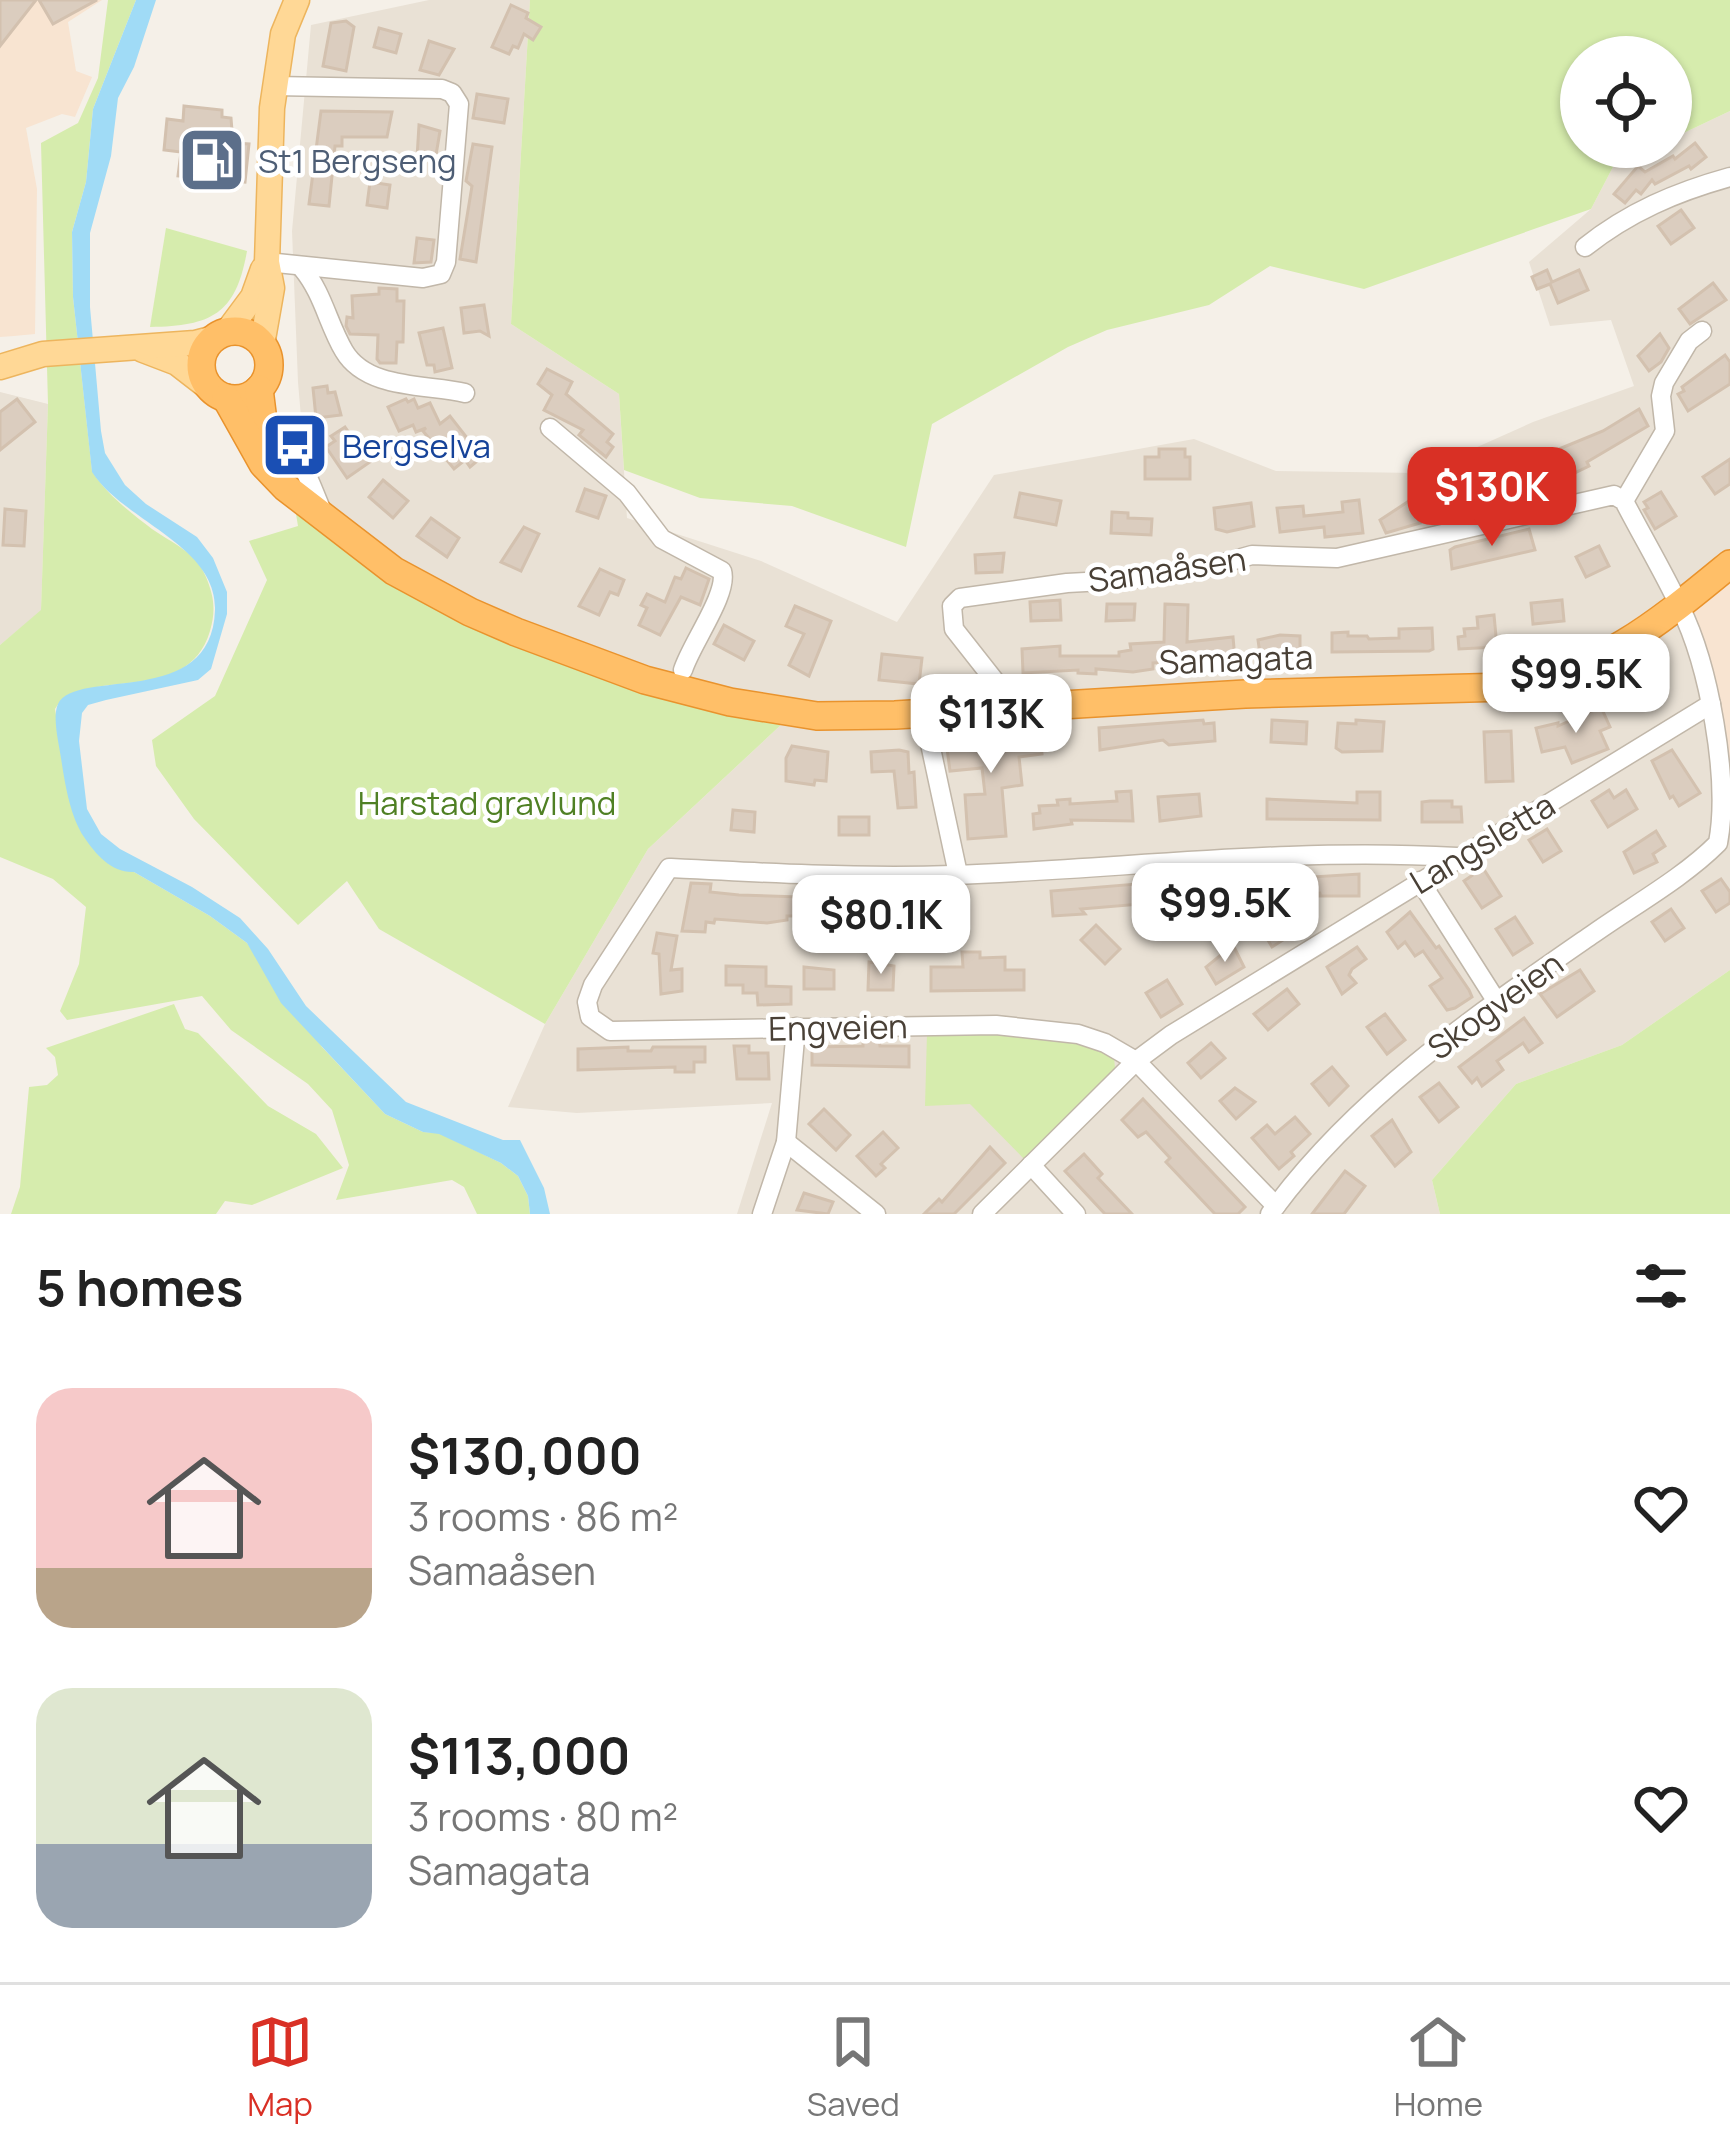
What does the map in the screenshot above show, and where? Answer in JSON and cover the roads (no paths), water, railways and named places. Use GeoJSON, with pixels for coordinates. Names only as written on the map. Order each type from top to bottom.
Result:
{"type":"FeatureCollection","features":[{"type":"Feature","properties":{"kind":"highway"},"geometry":{"type":"LineString","coordinates":[[247,333],[262,345],[268,373],[260,389],[250,396],[217,393],[200,367],[202,356],[220,335],[247,333]]}},
{"type":"Feature","properties":{"kind":"highway","name":"Samagata"},"geometry":{"type":"LineString","coordinates":[[260,389],[264,429],[275,453],[324,515]]}},
{"type":"Feature","properties":{"kind":"highway","name":"Samagata"},"geometry":{"type":"LineString","coordinates":[[217,393],[263,464],[285,487],[394,571],[470,613],[519,624],[645,680],[730,702],[817,716],[895,706],[928,713],[1175,688],[1466,691],[1544,681],[1617,650],[1730,564]]}},
{"type":"Feature","properties":{"kind":"main road"},"geometry":{"type":"LineString","coordinates":[[262,345],[272,287],[267,262],[274,86],[283,34],[297,0]]}},
{"type":"Feature","properties":{"kind":"main road"},"geometry":{"type":"LineString","coordinates":[[0,367],[43,354],[195,344],[220,335],[253,297],[267,262]]}},
{"type":"Feature","properties":{"kind":"main road"},"geometry":{"type":"LineString","coordinates":[[135,347],[177,363],[217,393]]}},
{"type":"Feature","properties":{"kind":"street"},"geometry":{"type":"LineString","coordinates":[[267,262],[423,278],[441,274],[446,262],[458,98],[442,89],[274,86]]}},
{"type":"Feature","properties":{"kind":"street"},"geometry":{"type":"LineString","coordinates":[[1585,247],[1634,213],[1730,176]]}},
{"type":"Feature","properties":{"kind":"street"},"geometry":{"type":"LineString","coordinates":[[302,268],[327,308],[345,353],[365,372],[465,393]]}},
{"type":"Feature","properties":{"kind":"street"},"geometry":{"type":"LineString","coordinates":[[1702,331],[1689,340],[1664,383],[1665,431],[1624,501],[1680,606],[1711,704],[1726,818]]}},
{"type":"Feature","properties":{"kind":"street"},"geometry":{"type":"LineString","coordinates":[[550,428],[627,494],[662,539],[722,571],[724,587],[683,670]]}},
{"type":"Feature","properties":{"kind":"street","name":"Samaåsen"},"geometry":{"type":"LineString","coordinates":[[1002,690],[954,629],[952,606],[960,598],[1210,567],[1252,555],[1337,558],[1595,498],[1614,495],[1624,501]]}},
{"type":"Feature","properties":{"kind":"street","name":"Langsletta"},"geometry":{"type":"LineString","coordinates":[[982,1214],[1136,1061],[1457,857],[1711,704]]}},
{"type":"Feature","properties":{"kind":"street"},"geometry":{"type":"LineString","coordinates":[[928,713],[926,725],[958,874],[1301,853],[1457,857]]}},
{"type":"Feature","properties":{"kind":"street","name":"Skogveien"},"geometry":{"type":"LineString","coordinates":[[1273,1210],[1333,1138],[1380,1092],[1497,1002],[1708,853],[1718,843],[1726,818]]}},
{"type":"Feature","properties":{"kind":"street","name":"Engveien"},"geometry":{"type":"LineString","coordinates":[[958,874],[840,878],[669,868],[593,985],[586,1009],[610,1030],[1051,1028],[1105,1043],[1136,1061]]}},
{"type":"Feature","properties":{"kind":"street"},"geometry":{"type":"LineString","coordinates":[[1420,881],[1497,1002]]}},
{"type":"Feature","properties":{"kind":"street"},"geometry":{"type":"LineString","coordinates":[[762,1214],[786,1142],[796,1028]]}},
{"type":"Feature","properties":{"kind":"street"},"geometry":{"type":"LineString","coordinates":[[1136,1061],[1273,1210]]}},
{"type":"Feature","properties":{"kind":"street"},"geometry":{"type":"LineString","coordinates":[[786,1142],[876,1214]]}},
{"type":"Feature","properties":{"kind":"street"},"geometry":{"type":"LineString","coordinates":[[1031,1165],[1076,1214]]}},
{"type":"Feature","properties":{"kind":"water"},"geometry":{"type":"Polygon","coordinates":[[[136,0],[156,0],[134,67],[118,98],[111,156],[90,233],[90,307],[101,431],[105,453],[125,485],[197,537],[213,558],[227,592],[227,614],[211,669],[198,680],[88,705],[82,713],[79,741],[87,809],[101,834],[120,849],[240,918],[268,949],[306,1006],[406,1102],[503,1140],[520,1140],[544,1188],[550,1214],[530,1214],[518,1176],[501,1163],[385,1114],[281,1003],[247,943],[134,872],[105,862],[84,837],[72,810],[56,731],[58,704],[70,693],[142,681],[192,662],[208,641],[215,610],[212,587],[201,568],[92,472],[73,297],[72,232],[86,182],[93,109],[136,0]]]}},
{"type":"Feature","properties":{"kind":"place","name":"St1 Bergseng"},"geometry":{"type":"Point","coordinates":[212,160]}},
{"type":"Feature","properties":{"kind":"place","name":"Bergselva"},"geometry":{"type":"Point","coordinates":[295,445]}},
{"type":"Feature","properties":{"kind":"park label","name":"Harstad gravlund"},"geometry":{"type":"Point","coordinates":[487,802]}}]}
